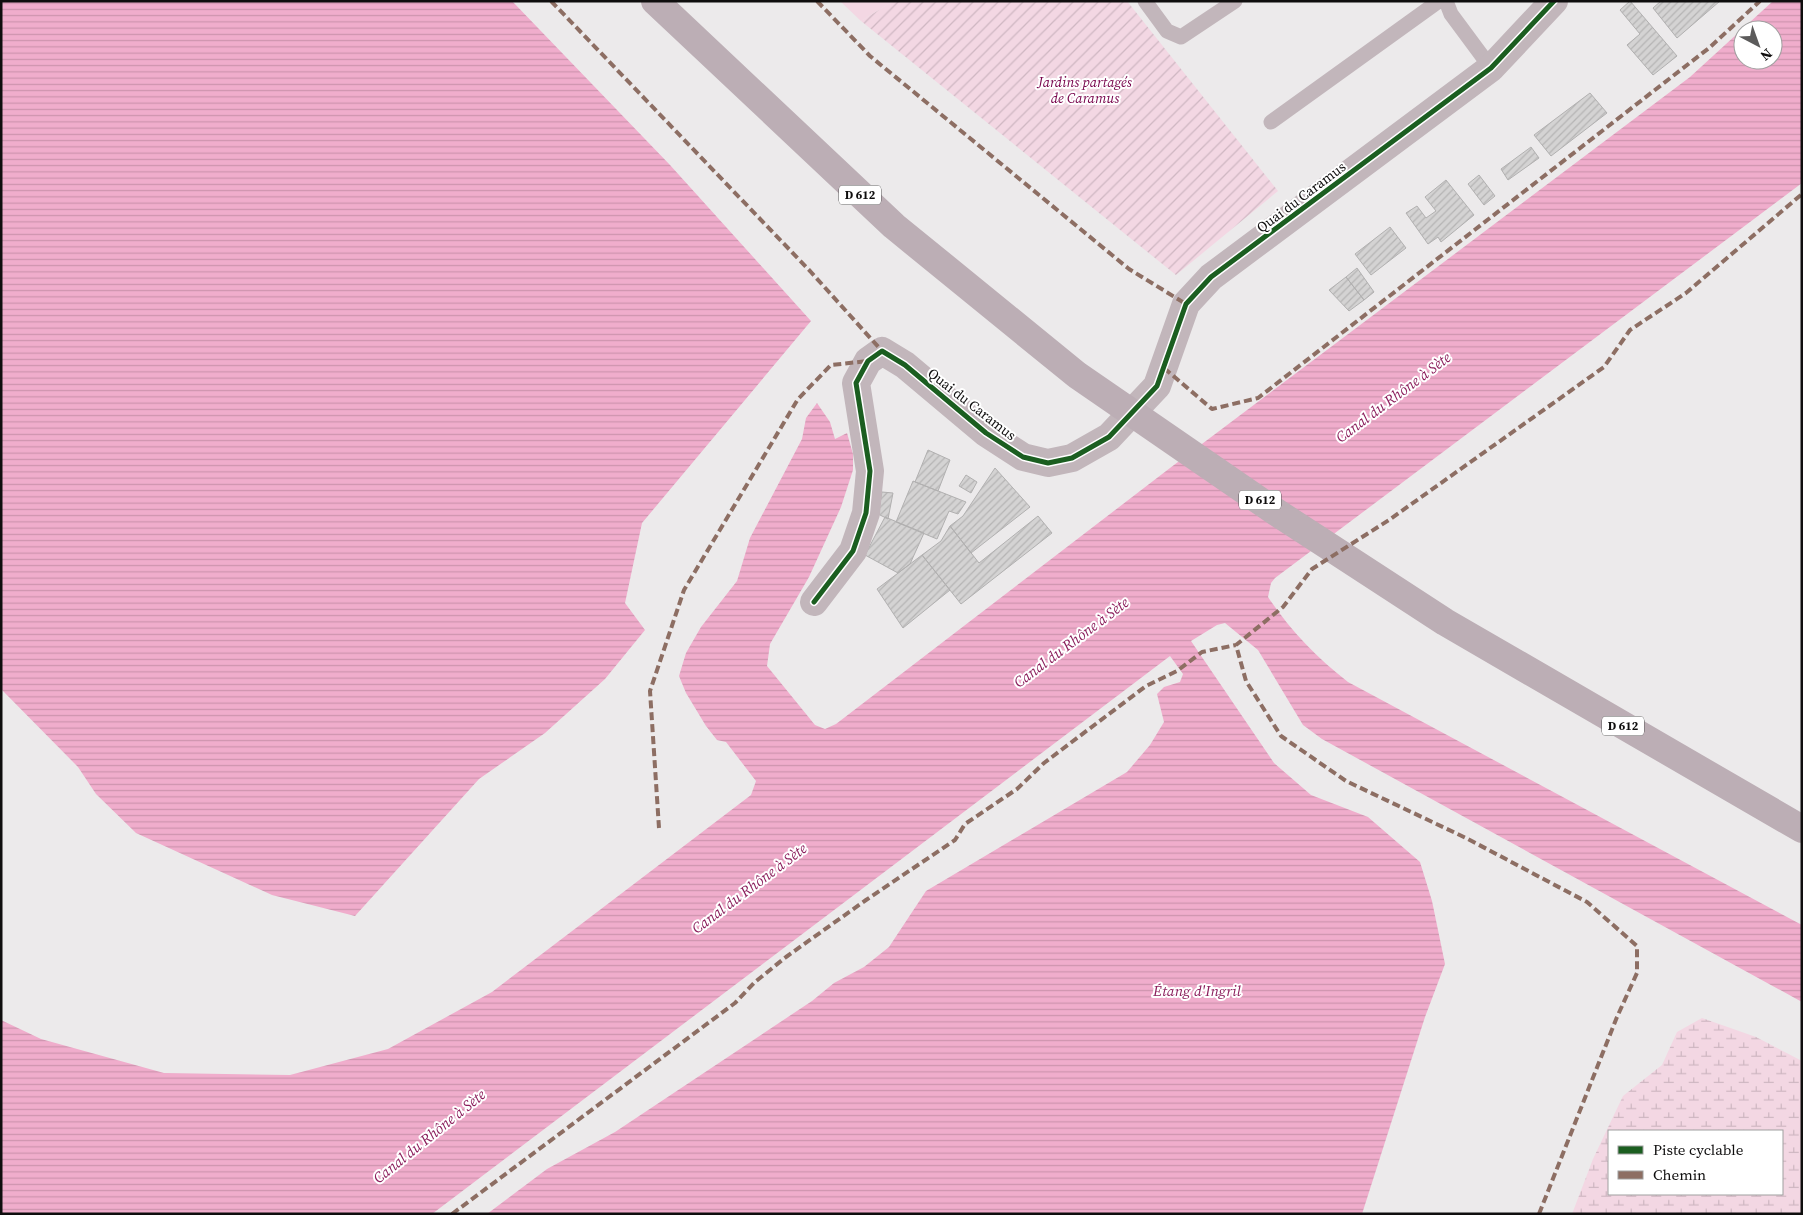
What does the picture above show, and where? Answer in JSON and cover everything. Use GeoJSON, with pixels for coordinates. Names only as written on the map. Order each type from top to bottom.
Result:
{"type":"FeatureCollection","features":[{"type":"Feature","properties":{"kind":"main road","name":"D 612"},"geometry":{"type":"LineString","coordinates":[[655,1],[894,226],[1077,374],[1276,512],[1445,622],[1802,829]]}},
{"type":"Feature","properties":{"kind":"street","name":"Quai du Caramus"},"geometry":{"type":"LineString","coordinates":[[814,602],[852,551],[866,513],[870,471],[856,383],[868,361],[882,351],[905,365],[986,433],[1023,457],[1048,463],[1072,458],[1108,437],[1157,386],[1186,304],[1211,277],[1491,68],[1554,1]]}},
{"type":"Feature","properties":{"kind":"lane"},"geometry":{"type":"LineString","coordinates":[[1145,1],[1167,31],[1181,36],[1235,1]]}},
{"type":"Feature","properties":{"kind":"lane"},"geometry":{"type":"LineString","coordinates":[[1271,122],[1438,1]]}},
{"type":"Feature","properties":{"kind":"lane"},"geometry":{"type":"LineString","coordinates":[[1446,1],[1450,14],[1491,68]]}},
{"type":"Feature","properties":{"kind":"green space"},"geometry":{"type":"Polygon","coordinates":[[[840,1],[893,1],[861,21],[840,1]]]}},
{"type":"Feature","properties":{"kind":"green space","name":"Jardins partagés de Caramus"},"geometry":{"type":"Polygon","coordinates":[[[893,1],[1127,1],[1278,191],[1176,275],[861,21],[893,1]]]}},
{"type":"Feature","properties":{"kind":"green space"},"geometry":{"type":"Polygon","coordinates":[[[1702,1018],[1756,1037],[1802,1061],[1802,1214],[1572,1214],[1593,1159],[1623,1096],[1662,1065],[1677,1032],[1702,1018]]]}},
{"type":"Feature","properties":{"kind":"water"},"geometry":{"type":"Polygon","coordinates":[[[1,1],[512,1],[670,165],[811,321],[642,523],[625,603],[645,630],[605,679],[545,733],[479,779],[355,916],[272,895],[136,833],[96,794],[78,767],[1,689],[1,1]]]}},
{"type":"Feature","properties":{"kind":"water"},"geometry":{"type":"Polygon","coordinates":[[[1773,1],[1802,1],[1802,183],[1275,578],[1271,583],[1268,597],[1285,621],[1304,642],[1348,682],[1802,925],[1802,1002],[1322,739],[1303,725],[1258,650],[1225,623],[1217,625],[1191,641],[1274,763],[1311,795],[1368,817],[1420,862],[1432,901],[1445,964],[1425,1017],[1362,1214],[487,1214],[547,1169],[615,1132],[812,1001],[834,983],[864,967],[889,947],[926,891],[1127,772],[1150,745],[1164,722],[1157,694],[1164,687],[1180,682],[1183,674],[1170,656],[432,1214],[1,1214],[1,1020],[41,1039],[164,1073],[290,1075],[388,1049],[492,992],[751,795],[756,781],[726,742],[717,740],[706,726],[686,693],[679,676],[686,653],[701,627],[737,581],[750,538],[802,439],[806,418],[817,403],[830,422],[835,439],[847,433],[853,454],[853,470],[841,507],[809,577],[770,644],[767,666],[815,725],[825,729],[836,724],[1170,468],[1690,77],[1733,38],[1733,70],[1783,70],[1783,20],[1752,20],[1773,1]]]}},
{"type":"Feature","properties":{"kind":"building"},"geometry":{"type":"Polygon","coordinates":[[[1630,1],[1677,56],[1653,75],[1627,45],[1640,34],[1620,10],[1630,1]]]}},
{"type":"Feature","properties":{"kind":"building"},"geometry":{"type":"Polygon","coordinates":[[[1661,1],[1720,1],[1677,38],[1653,8],[1661,1]]]}},
{"type":"Feature","properties":{"kind":"building"},"geometry":{"type":"Polygon","coordinates":[[[1590,93],[1607,113],[1551,156],[1534,135],[1590,93]]]}},
{"type":"Feature","properties":{"kind":"building"},"geometry":{"type":"Polygon","coordinates":[[[1531,147],[1539,158],[1508,180],[1501,169],[1531,147]]]}},
{"type":"Feature","properties":{"kind":"building"},"geometry":{"type":"Polygon","coordinates":[[[1479,175],[1495,196],[1484,205],[1468,184],[1479,175]]]}},
{"type":"Feature","properties":{"kind":"building"},"geometry":{"type":"Polygon","coordinates":[[[1446,180],[1474,215],[1441,242],[1438,237],[1428,244],[1406,213],[1417,206],[1426,218],[1436,211],[1425,197],[1446,180]]]}},
{"type":"Feature","properties":{"kind":"building"},"geometry":{"type":"Polygon","coordinates":[[[1390,227],[1406,248],[1371,275],[1355,254],[1390,227]]]}},
{"type":"Feature","properties":{"kind":"building"},"geometry":{"type":"Polygon","coordinates":[[[1357,268],[1374,292],[1364,300],[1346,277],[1357,268]]]}},
{"type":"Feature","properties":{"kind":"building"},"geometry":{"type":"Polygon","coordinates":[[[1346,277],[1364,300],[1349,311],[1329,290],[1346,277]]]}},
{"type":"Feature","properties":{"kind":"building"},"geometry":{"type":"Polygon","coordinates":[[[928,450],[950,460],[938,491],[915,482],[928,450]]]}},
{"type":"Feature","properties":{"kind":"building"},"geometry":{"type":"Polygon","coordinates":[[[995,468],[1030,507],[971,553],[950,526],[963,516],[995,468]]]}},
{"type":"Feature","properties":{"kind":"building"},"geometry":{"type":"Polygon","coordinates":[[[966,475],[977,482],[971,493],[959,486],[966,475]]]}},
{"type":"Feature","properties":{"kind":"building"},"geometry":{"type":"Polygon","coordinates":[[[913,481],[966,502],[958,514],[949,511],[937,539],[896,522],[913,481]]]}},
{"type":"Feature","properties":{"kind":"building"},"geometry":{"type":"Polygon","coordinates":[[[882,492],[893,493],[888,519],[878,514],[882,492]]]}},
{"type":"Feature","properties":{"kind":"building"},"geometry":{"type":"Polygon","coordinates":[[[1038,516],[1052,533],[961,604],[922,555],[941,541],[950,526],[979,563],[1038,516]]]}},
{"type":"Feature","properties":{"kind":"building"},"geometry":{"type":"Polygon","coordinates":[[[885,517],[924,533],[910,564],[898,573],[865,555],[885,517]]]}},
{"type":"Feature","properties":{"kind":"building"},"geometry":{"type":"Polygon","coordinates":[[[922,555],[950,590],[903,628],[877,589],[922,555]]]}},
{"type":"Feature","properties":{"kind":"marked path"},"geometry":{"type":"LineString","coordinates":[[551,1],[810,271],[882,351]]}},
{"type":"Feature","properties":{"kind":"marked path"},"geometry":{"type":"LineString","coordinates":[[817,1],[870,56],[1129,269],[1186,304]]}},
{"type":"Feature","properties":{"kind":"marked path"},"geometry":{"type":"LineString","coordinates":[[1164,368],[1212,409],[1258,398],[1709,48],[1760,1]]}},
{"type":"Feature","properties":{"kind":"marked path"},"geometry":{"type":"LineString","coordinates":[[1539,1214],[1617,1017],[1637,973],[1637,946],[1587,902],[1466,838],[1346,781],[1281,736],[1246,681],[1236,645],[1283,607],[1312,569],[1389,520],[1604,367],[1630,330],[1686,293],[1802,194]]}},
{"type":"Feature","properties":{"kind":"marked path"},"geometry":{"type":"LineString","coordinates":[[659,828],[650,691],[684,590],[798,399],[831,365],[868,361]]}},
{"type":"Feature","properties":{"kind":"marked path"},"geometry":{"type":"LineString","coordinates":[[452,1214],[735,1003],[755,982],[786,957],[955,840],[965,824],[1017,789],[1044,763],[1146,686],[1177,671],[1202,652],[1236,645]]}},
{"type":"Feature","properties":{"kind":"cycle path"},"geometry":{"type":"LineString","coordinates":[[814,602],[853,551],[866,513],[870,471],[856,383],[868,361],[882,351],[905,365],[986,433],[1023,457],[1048,463],[1072,458],[1109,437],[1157,386],[1186,304],[1211,277],[1491,68],[1554,1]]}},
{"type":"Feature","properties":{"kind":"water label","name":"Canal du Rhône à Sète"},"geometry":{"type":"Point","coordinates":[1393,397]}},
{"type":"Feature","properties":{"kind":"water label","name":"Canal du Rhône à Sète"},"geometry":{"type":"Point","coordinates":[1071,642]}},
{"type":"Feature","properties":{"kind":"water label","name":"Canal du Rhône à Sète"},"geometry":{"type":"Point","coordinates":[749,888]}},
{"type":"Feature","properties":{"kind":"water label","name":"Étang d'Ingril"},"geometry":{"type":"Point","coordinates":[1197,990]}},
{"type":"Feature","properties":{"kind":"water label","name":"Canal du Rhône à Sète"},"geometry":{"type":"Point","coordinates":[429,1136]}}]}
